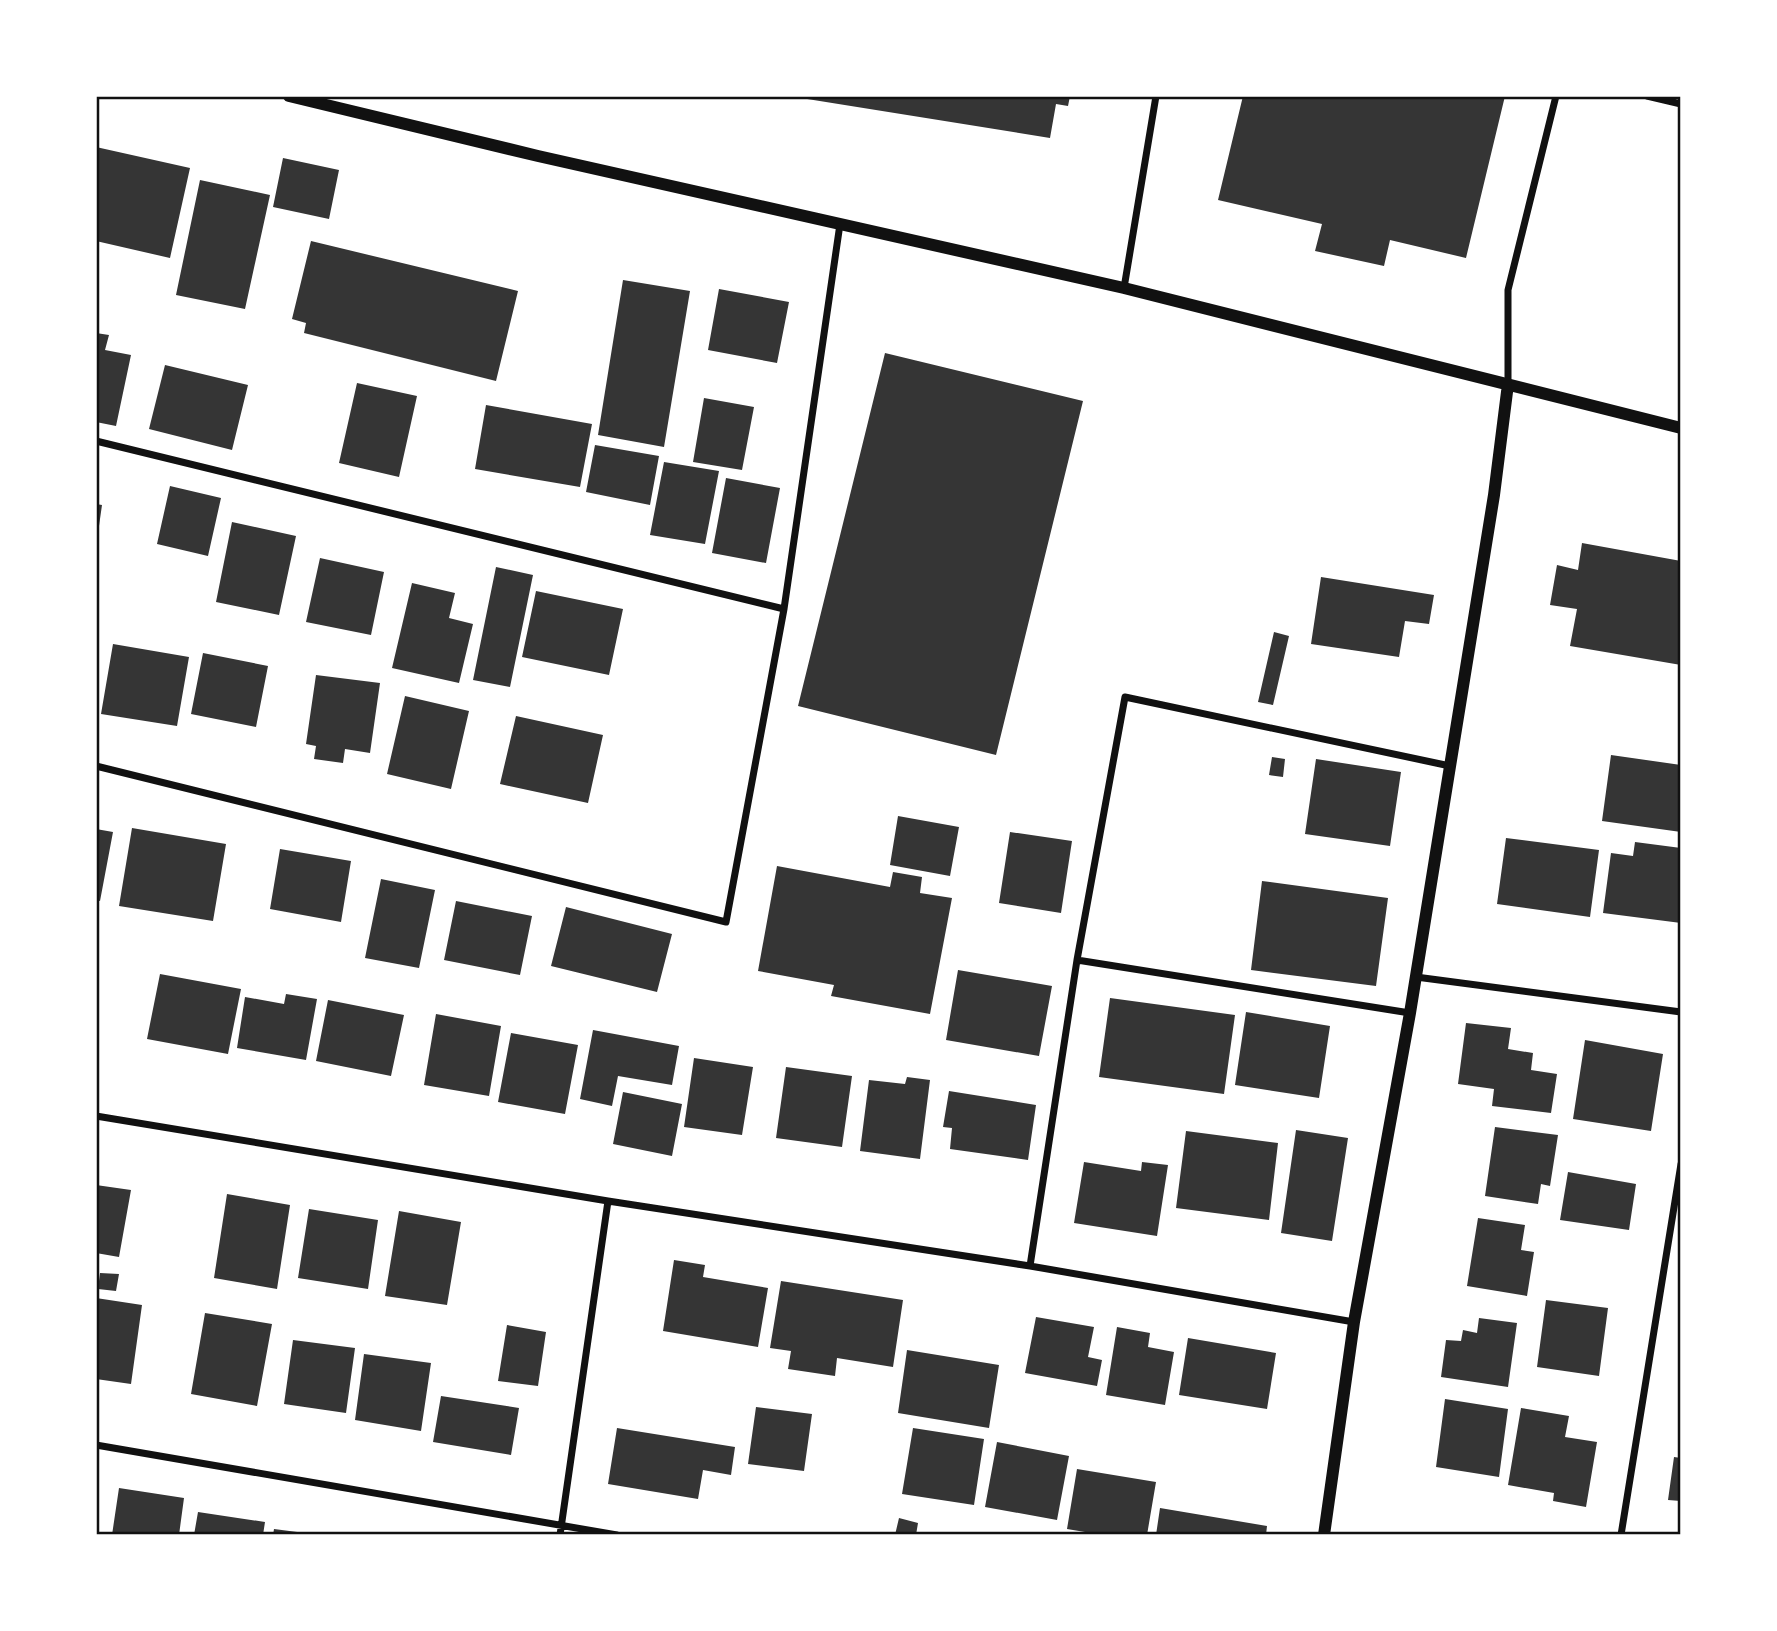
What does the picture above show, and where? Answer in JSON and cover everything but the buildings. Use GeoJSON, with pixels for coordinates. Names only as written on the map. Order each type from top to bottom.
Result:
{"type":"FeatureCollection","features":[{"type":"Feature","properties":{"kind":"street"},"geometry":{"type":"LineString","coordinates":[[289,96],[538,156],[1124,288],[1681,428]]}},
{"type":"Feature","properties":{"kind":"street"},"geometry":{"type":"LineString","coordinates":[[1124,288],[1156,96]]}},
{"type":"Feature","properties":{"kind":"street"},"geometry":{"type":"LineString","coordinates":[[1324,1535],[1354,1322],[1410,1013],[1494,495],[1508,384],[1508,290],[1556,96]]}},
{"type":"Feature","properties":{"kind":"street"},"geometry":{"type":"LineString","coordinates":[[1647,96],[1681,104]]}},
{"type":"Feature","properties":{"kind":"street"},"geometry":{"type":"LineString","coordinates":[[96,766],[726,922],[784,610],[840,224]]}},
{"type":"Feature","properties":{"kind":"street"},"geometry":{"type":"LineString","coordinates":[[96,441],[784,610]]}},
{"type":"Feature","properties":{"kind":"street"},"geometry":{"type":"LineString","coordinates":[[1030,1266],[1077,960],[1125,696],[1450,766]]}},
{"type":"Feature","properties":{"kind":"street"},"geometry":{"type":"LineString","coordinates":[[1077,960],[1410,1013]]}},
{"type":"Feature","properties":{"kind":"street"},"geometry":{"type":"LineString","coordinates":[[1416,977],[1681,1012]]}},
{"type":"Feature","properties":{"kind":"street"},"geometry":{"type":"LineString","coordinates":[[96,1116],[1030,1266],[1354,1322]]}},
{"type":"Feature","properties":{"kind":"street"},"geometry":{"type":"LineString","coordinates":[[1621,1535],[1681,1164]]}},
{"type":"Feature","properties":{"kind":"street"},"geometry":{"type":"LineString","coordinates":[[560,1535],[608,1200]]}},
{"type":"Feature","properties":{"kind":"street"},"geometry":{"type":"LineString","coordinates":[[96,1445],[617,1535]]}}]}
